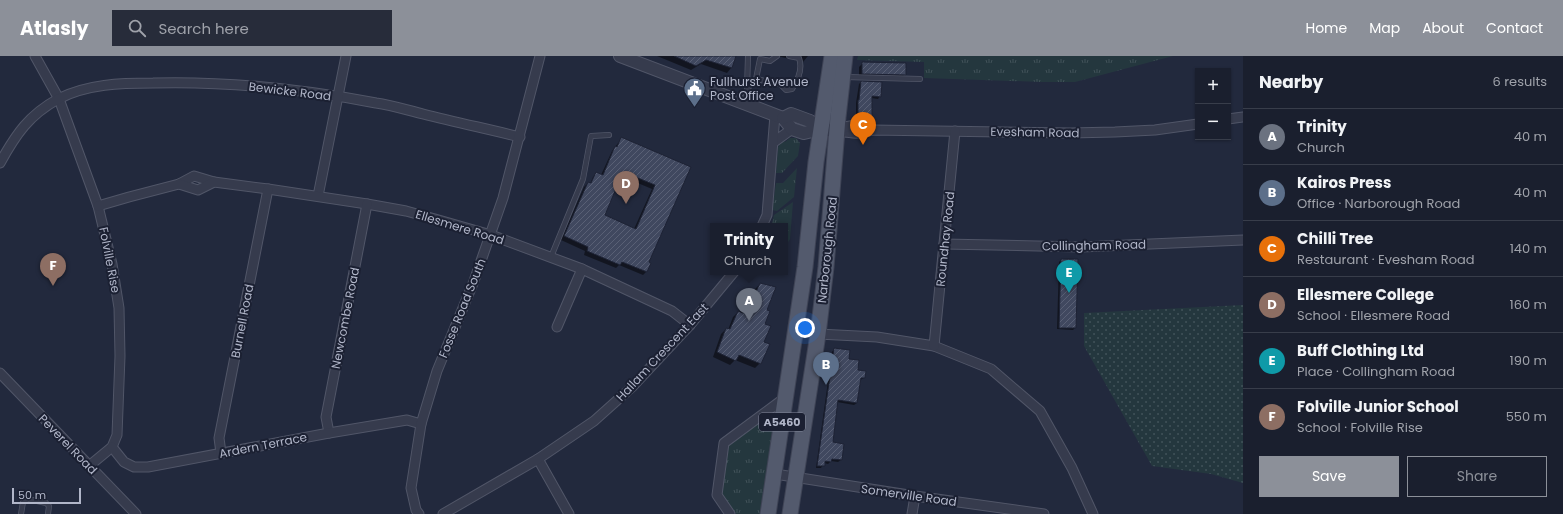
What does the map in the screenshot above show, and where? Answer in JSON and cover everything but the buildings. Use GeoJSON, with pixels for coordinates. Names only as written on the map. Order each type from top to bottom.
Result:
{"type":"FeatureCollection","features":[{"type":"Feature","properties":{"kind":"main road","name":"Narborough Road"},"geometry":{"type":"LineString","coordinates":[[768,514],[805,267],[816,162],[832,56]]}},
{"type":"Feature","properties":{"kind":"main road","name":"Narborough Road"},"geometry":{"type":"LineString","coordinates":[[790,514],[818,334],[826,267],[837,131],[845,56]]}},
{"type":"Feature","properties":{"kind":"street","name":"Folville Rise"},"geometry":{"type":"LineString","coordinates":[[35,56],[59,99],[98,206],[112,264],[119,308],[120,356],[117,435],[112,448]]}},
{"type":"Feature","properties":{"kind":"street"},"geometry":{"type":"LineString","coordinates":[[318,196],[346,56]]}},
{"type":"Feature","properties":{"kind":"street","name":"Fosse Road South"},"geometry":{"type":"LineString","coordinates":[[419,514],[416,510],[411,488],[421,424],[436,370],[474,281],[503,198],[540,56]]}},
{"type":"Feature","properties":{"kind":"street"},"geometry":{"type":"LineString","coordinates":[[620,56],[639,59],[779,117],[792,128],[804,133],[821,129],[837,131]]}},
{"type":"Feature","properties":{"kind":"street","name":"Bewicke Road"},"geometry":{"type":"LineString","coordinates":[[0,163],[14,138],[33,116],[59,99],[80,91],[103,85],[195,82],[289,90],[376,103],[520,137]]}},
{"type":"Feature","properties":{"kind":"street"},"geometry":{"type":"LineString","coordinates":[[779,117],[791,114],[810,121],[821,129]]}},
{"type":"Feature","properties":{"kind":"street"},"geometry":{"type":"LineString","coordinates":[[763,223],[767,215],[774,142],[779,117]]}},
{"type":"Feature","properties":{"kind":"street"},"geometry":{"type":"LineString","coordinates":[[1231,119],[1243,117]]}},
{"type":"Feature","properties":{"kind":"street","name":"Evesham Road"},"geometry":{"type":"LineString","coordinates":[[837,131],[851,134],[861,134],[872,130],[1070,133],[1155,130],[1195,124]]}},
{"type":"Feature","properties":{"kind":"street"},"geometry":{"type":"LineString","coordinates":[[774,142],[792,128]]}},
{"type":"Feature","properties":{"kind":"street","name":"Roundhay Road"},"geometry":{"type":"LineString","coordinates":[[934,346],[955,131]]}},
{"type":"Feature","properties":{"kind":"street","name":"Ellesmere Road"},"geometry":{"type":"LineString","coordinates":[[98,206],[129,196],[179,184],[194,176],[214,182],[318,196],[406,211],[491,235],[582,269],[672,311],[690,325]]}},
{"type":"Feature","properties":{"kind":"street","name":"Burnell Road"},"geometry":{"type":"LineString","coordinates":[[221,453],[219,438],[268,189]]}},
{"type":"Feature","properties":{"kind":"street","name":"Newcombe Road"},"geometry":{"type":"LineString","coordinates":[[329,433],[326,418],[367,204]]}},
{"type":"Feature","properties":{"kind":"street","name":"Collingham Road"},"geometry":{"type":"LineString","coordinates":[[944,244],[1081,247],[1243,240]]}},
{"type":"Feature","properties":{"kind":"street"},"geometry":{"type":"LineString","coordinates":[[558,327],[582,269]]}},
{"type":"Feature","properties":{"kind":"street","name":"Hallam Crescent East"},"geometry":{"type":"LineString","coordinates":[[443,514],[538,459],[594,421],[632,387],[690,325],[732,275]]}},
{"type":"Feature","properties":{"kind":"street"},"geometry":{"type":"LineString","coordinates":[[818,334],[877,337],[934,346],[991,369],[1040,411],[1072,468],[1093,514]]}},
{"type":"Feature","properties":{"kind":"street","name":"Peverel Road"},"geometry":{"type":"LineString","coordinates":[[0,373],[88,466],[136,514]]}},
{"type":"Feature","properties":{"kind":"street"},"geometry":{"type":"LineString","coordinates":[[730,514],[716,495],[724,443],[786,397]]}},
{"type":"Feature","properties":{"kind":"street","name":"Ardern Terrace"},"geometry":{"type":"LineString","coordinates":[[112,448],[124,462],[134,467],[148,467],[407,420],[421,424]]}},
{"type":"Feature","properties":{"kind":"street"},"geometry":{"type":"LineString","coordinates":[[88,466],[112,448]]}},
{"type":"Feature","properties":{"kind":"street"},"geometry":{"type":"LineString","coordinates":[[538,459],[569,514]]}},
{"type":"Feature","properties":{"kind":"street","name":"Somerville Road"},"geometry":{"type":"LineString","coordinates":[[774,474],[1044,514]]}},
{"type":"Feature","properties":{"kind":"street"},"geometry":{"type":"LineString","coordinates":[[912,514],[915,496]]}},
{"type":"Feature","properties":{"kind":"lane"},"geometry":{"type":"LineString","coordinates":[[744,103],[747,89],[748,56]]}},
{"type":"Feature","properties":{"kind":"lane"},"geometry":{"type":"LineString","coordinates":[[747,89],[756,79],[760,58],[770,61],[777,56]]}},
{"type":"Feature","properties":{"kind":"lane"},"geometry":{"type":"LineString","coordinates":[[756,79],[780,84],[786,90],[792,89],[797,82],[801,65],[799,58],[789,56]]}},
{"type":"Feature","properties":{"kind":"lane"},"geometry":{"type":"LineString","coordinates":[[843,77],[920,79]]}},
{"type":"Feature","properties":{"kind":"lane"},"geometry":{"type":"LineString","coordinates":[[550,257],[584,179],[591,136],[609,135]]}},
{"type":"Feature","properties":{"kind":"lane"},"geometry":{"type":"LineString","coordinates":[[21,514],[23,502],[28,499],[46,503],[49,506],[48,514]]}},
{"type":"Feature","properties":{"kind":"green space"},"geometry":{"type":"Polygon","coordinates":[[[858,56],[1173,56],[1075,82],[1042,82],[924,78],[924,62],[857,60],[858,56]]]}},
{"type":"Feature","properties":{"kind":"green space"},"geometry":{"type":"Polygon","coordinates":[[[790,138],[796,138],[800,143],[798,156],[782,173],[776,173],[778,147],[783,139],[785,142],[790,138]]]}},
{"type":"Feature","properties":{"kind":"green space"},"geometry":{"type":"Polygon","coordinates":[[[797,168],[794,197],[777,211],[772,210],[776,183],[783,183],[797,168]]]}},
{"type":"Feature","properties":{"kind":"green space"},"geometry":{"type":"Polygon","coordinates":[[[793,202],[790,239],[788,242],[788,223],[772,223],[774,215],[793,202]]]}},
{"type":"Feature","properties":{"kind":"green space"},"geometry":{"type":"Polygon","coordinates":[[[1243,305],[1243,483],[1211,474],[1152,466],[1084,346],[1084,313],[1243,305]]]}},
{"type":"Feature","properties":{"kind":"green space"},"geometry":{"type":"Polygon","coordinates":[[[769,414],[775,417],[760,514],[736,514],[722,494],[729,443],[769,414]]]}},
{"type":"Feature","properties":{"kind":"place","name":"Fullhurst Avenue Post Office"},"geometry":{"type":"Point","coordinates":[695,108]}},
{"type":"Feature","properties":{"kind":"place","name":"Chilli Tree"},"geometry":{"type":"Point","coordinates":[863,145]}},
{"type":"Feature","properties":{"kind":"place","name":"Ellesmere College"},"geometry":{"type":"Point","coordinates":[626,204]}},
{"type":"Feature","properties":{"kind":"place","name":"Folville Junior School"},"geometry":{"type":"Point","coordinates":[53,286]}},
{"type":"Feature","properties":{"kind":"place","name":"Buff Clothing Ltd"},"geometry":{"type":"Point","coordinates":[1069,293]}},
{"type":"Feature","properties":{"kind":"place","name":"Trinity"},"geometry":{"type":"Point","coordinates":[749,321]}},
{"type":"Feature","properties":{"kind":"place","name":"Kairos Press"},"geometry":{"type":"Point","coordinates":[826,385]}}]}
